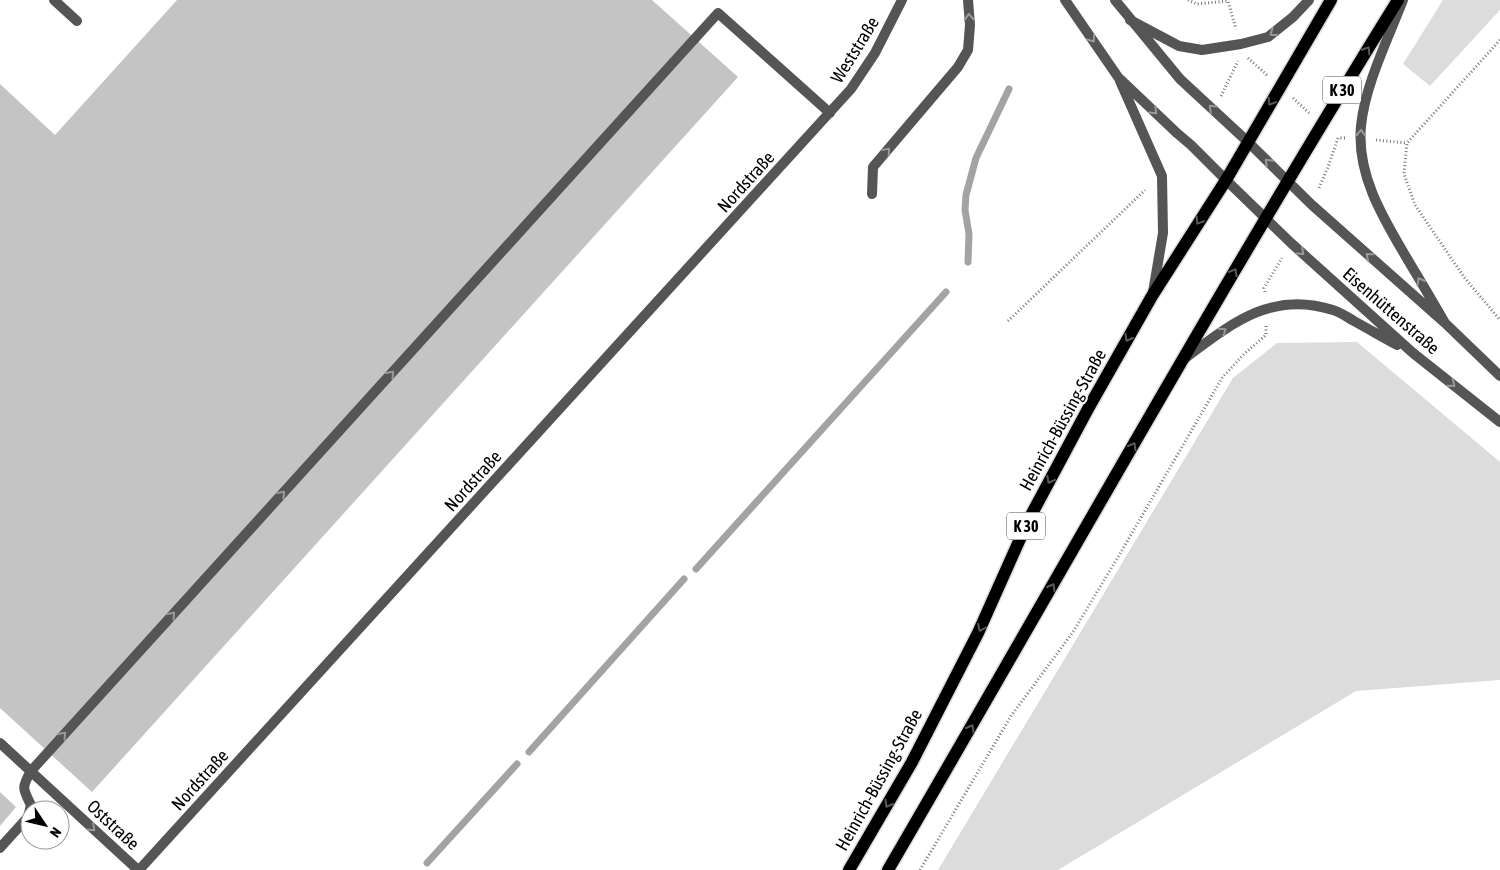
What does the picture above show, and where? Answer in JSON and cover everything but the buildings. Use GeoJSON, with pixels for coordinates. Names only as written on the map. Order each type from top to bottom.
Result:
{"type":"FeatureCollection","features":[{"type":"Feature","properties":{"kind":"main road","name":"K 30"},"geometry":{"type":"LineString","coordinates":[[1226,180],[1331,0]]}},
{"type":"Feature","properties":{"kind":"main road","name":"K 30"},"geometry":{"type":"LineString","coordinates":[[888,870],[1321,124],[1398,0]]}},
{"type":"Feature","properties":{"kind":"main road","name":"Heinrich-Büssing-Straße"},"geometry":{"type":"LineString","coordinates":[[849,870],[917,753],[978,633],[1028,521],[1089,407],[1152,296],[1226,180]]}},
{"type":"Feature","properties":{"kind":"street"},"geometry":{"type":"LineString","coordinates":[[54,0],[77,21]]}},
{"type":"Feature","properties":{"kind":"street","name":"Weststraße"},"geometry":{"type":"LineString","coordinates":[[830,113],[851,90],[875,53],[902,0]]}},
{"type":"Feature","properties":{"kind":"street"},"geometry":{"type":"LineString","coordinates":[[872,194],[873,167],[958,67],[968,50],[970,25],[968,0]]}},
{"type":"Feature","properties":{"kind":"street"},"geometry":{"type":"LineString","coordinates":[[1065,0],[1118,77],[1162,176],[1163,233],[1152,296]]}},
{"type":"Feature","properties":{"kind":"street","name":"Eisenhüttenstraße"},"geometry":{"type":"LineString","coordinates":[[1115,0],[1180,79],[1312,205],[1445,323],[1500,376]]}},
{"type":"Feature","properties":{"kind":"street"},"geometry":{"type":"LineString","coordinates":[[1130,20],[1179,46],[1202,50],[1241,44],[1268,37],[1293,17],[1309,0]]}},
{"type":"Feature","properties":{"kind":"street"},"geometry":{"type":"LineString","coordinates":[[1403,0],[1369,87],[1360,139],[1365,174],[1383,220],[1445,323]]}},
{"type":"Feature","properties":{"kind":"street"},"geometry":{"type":"LineString","coordinates":[[0,848],[28,816],[31,805],[23,789],[30,771],[718,13],[830,113]]}},
{"type":"Feature","properties":{"kind":"street","name":"Eisenhüttenstraße"},"geometry":{"type":"LineString","coordinates":[[1118,77],[1291,243],[1413,353],[1500,422]]}},
{"type":"Feature","properties":{"kind":"street","name":"Nordstraße"},"geometry":{"type":"LineString","coordinates":[[139,870],[830,113]]}},
{"type":"Feature","properties":{"kind":"street"},"geometry":{"type":"LineString","coordinates":[[1184,360],[1224,330],[1266,308],[1296,303],[1334,310],[1413,353]]}},
{"type":"Feature","properties":{"kind":"street","name":"Oststraße"},"geometry":{"type":"LineString","coordinates":[[0,743],[139,870]]}},
{"type":"Feature","properties":{"kind":"path"},"geometry":{"type":"LineString","coordinates":[[1188,0],[1197,4],[1228,1],[1241,44]]}},
{"type":"Feature","properties":{"kind":"path"},"geometry":{"type":"LineString","coordinates":[[1500,40],[1407,143],[1404,174],[1414,205],[1464,277],[1500,320]]}},
{"type":"Feature","properties":{"kind":"path"},"geometry":{"type":"LineString","coordinates":[[1312,205],[1338,138],[1407,143]]}},
{"type":"Feature","properties":{"kind":"path"},"geometry":{"type":"LineString","coordinates":[[1008,321],[1153,182],[1162,176]]}},
{"type":"Feature","properties":{"kind":"path"},"geometry":{"type":"LineString","coordinates":[[920,870],[1011,716],[1073,632],[1222,378],[1243,355],[1266,336],[1264,288],[1291,243]]}},
{"type":"Feature","properties":{"kind":"shaded area"},"geometry":{"type":"Polygon","coordinates":[[[1443,0],[1500,0],[1500,10],[1430,86],[1403,64],[1443,0]]]}},
{"type":"Feature","properties":{"kind":"shaded area"},"geometry":{"type":"Polygon","coordinates":[[[1357,342],[1500,462],[1500,680],[1356,691],[1058,870],[938,870],[1233,378],[1277,343],[1357,342]]]}},
{"type":"Feature","properties":{"kind":"waterway"},"geometry":{"type":"LineString","coordinates":[[968,262],[969,234],[965,210],[966,195],[976,158],[1009,89]]}},
{"type":"Feature","properties":{"kind":"waterway"},"geometry":{"type":"LineString","coordinates":[[696,569],[946,292]]}},
{"type":"Feature","properties":{"kind":"waterway"},"geometry":{"type":"LineString","coordinates":[[529,752],[684,579]]}},
{"type":"Feature","properties":{"kind":"waterway"},"geometry":{"type":"LineString","coordinates":[[427,863],[517,764]]}}]}
